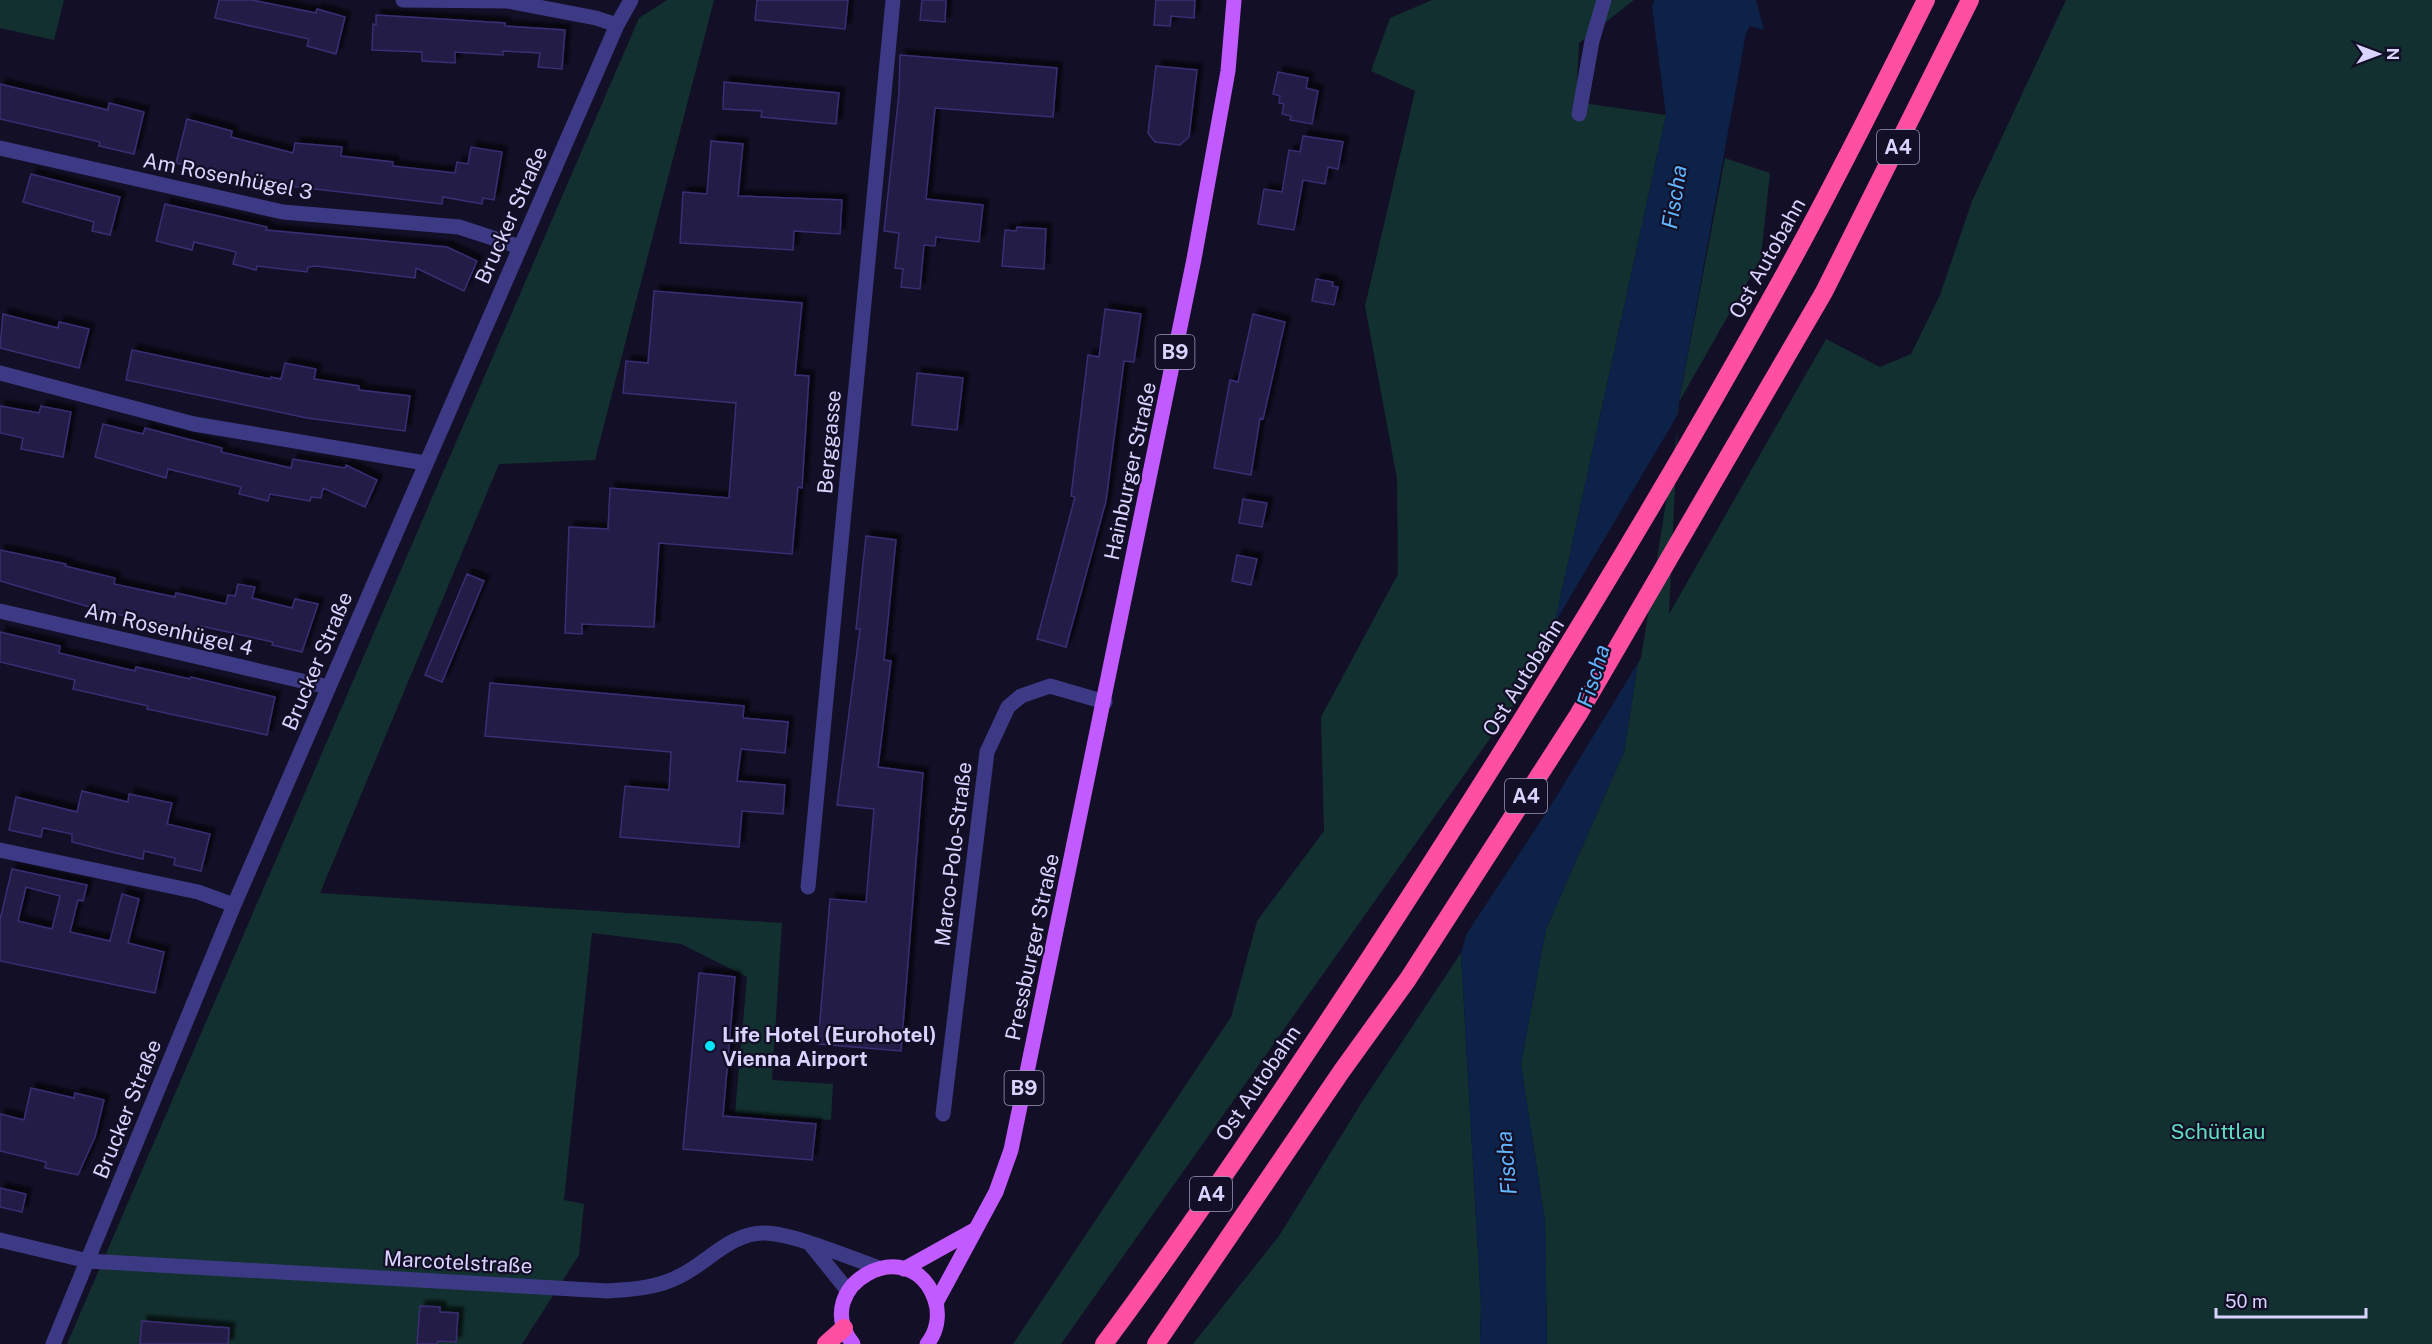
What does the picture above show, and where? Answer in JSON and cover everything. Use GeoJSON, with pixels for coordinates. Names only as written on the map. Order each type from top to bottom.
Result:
{"type":"FeatureCollection","features":[{"type":"Feature","properties":{"kind":"highway","name":"Ost Autobahn"},"geometry":{"type":"LineString","coordinates":[[1104,1344],[1170,1254],[1314,1042],[1540,693],[1778,286],[1842,167],[1926,0]]}},
{"type":"Feature","properties":{"kind":"highway","name":"A4"},"geometry":{"type":"LineString","coordinates":[[1156,1344],[1341,1072],[1408,979],[1578,715],[1824,292],[1970,0]]}},
{"type":"Feature","properties":{"kind":"highway"},"geometry":{"type":"LineString","coordinates":[[825,1344],[844,1328]]}},
{"type":"Feature","properties":{"kind":"main road","name":"Hainburger Straße"},"geometry":{"type":"LineString","coordinates":[[1105,702],[1194,259],[1228,70],[1234,0]]}},
{"type":"Feature","properties":{"kind":"main road","name":"Pressburger Straße"},"geometry":{"type":"LineString","coordinates":[[936,1303],[996,1192],[1011,1150],[1105,702]]}},
{"type":"Feature","properties":{"kind":"main road"},"geometry":{"type":"LineString","coordinates":[[904,1269],[976,1229]]}},
{"type":"Feature","properties":{"kind":"main road"},"geometry":{"type":"LineString","coordinates":[[853,1344],[844,1328],[844,1302],[848,1291],[862,1276],[879,1268],[904,1269],[924,1282],[936,1303]]}},
{"type":"Feature","properties":{"kind":"main road","name":"B9"},"geometry":{"type":"LineString","coordinates":[[929,1343],[937,1323],[936,1303]]}},
{"type":"Feature","properties":{"kind":"street"},"geometry":{"type":"LineString","coordinates":[[403,0],[507,1],[596,18],[617,25]]}},
{"type":"Feature","properties":{"kind":"street","name":"Brucker Straße"},"geometry":{"type":"LineString","coordinates":[[53,1344],[234,905],[617,25],[631,0]]}},
{"type":"Feature","properties":{"kind":"street","name":"Berggasse"},"geometry":{"type":"LineString","coordinates":[[808,887],[893,0]]}},
{"type":"Feature","properties":{"kind":"street"},"geometry":{"type":"LineString","coordinates":[[1578,114],[1592,41],[1604,0]]}},
{"type":"Feature","properties":{"kind":"street","name":"Am Rosenhügel 3"},"geometry":{"type":"LineString","coordinates":[[0,148],[283,212],[459,227],[520,247]]}},
{"type":"Feature","properties":{"kind":"street"},"geometry":{"type":"LineString","coordinates":[[0,373],[194,424],[425,463]]}},
{"type":"Feature","properties":{"kind":"street","name":"Am Rosenhügel 4"},"geometry":{"type":"LineString","coordinates":[[0,611],[328,687]]}},
{"type":"Feature","properties":{"kind":"street","name":"Marco-Polo-Straße"},"geometry":{"type":"LineString","coordinates":[[943,1114],[987,752],[1008,707],[1021,696],[1050,686],[1105,702]]}},
{"type":"Feature","properties":{"kind":"street"},"geometry":{"type":"LineString","coordinates":[[0,850],[198,892],[234,905]]}},
{"type":"Feature","properties":{"kind":"street","name":"Marcotelstraße"},"geometry":{"type":"LineString","coordinates":[[0,1240],[88,1261],[608,1291],[648,1288],[681,1276],[737,1239],[763,1233],[788,1236],[879,1268]]}},
{"type":"Feature","properties":{"kind":"street"},"geometry":{"type":"LineString","coordinates":[[811,1245],[848,1291]]}},
{"type":"Feature","properties":{"kind":"green space"},"geometry":{"type":"Polygon","coordinates":[[[0,0],[64,0],[54,40],[0,28],[0,0]]]}},
{"type":"Feature","properties":{"kind":"green space"},"geometry":{"type":"Polygon","coordinates":[[[667,0],[714,0],[595,460],[499,464],[320,893],[782,923],[772,1080],[833,1084],[831,1120],[735,1113],[747,977],[681,944],[592,933],[564,1200],[584,1204],[579,1255],[522,1344],[67,1344],[639,18],[667,0]]]}},
{"type":"Feature","properties":{"kind":"green space"},"geometry":{"type":"Polygon","coordinates":[[[1432,0],[1634,0],[1579,43],[1576,102],[1666,115],[1547,658],[1061,1344],[1013,1344],[1231,1017],[1257,921],[1324,831],[1321,717],[1398,574],[1397,479],[1365,306],[1415,91],[1371,71],[1390,18],[1432,0]]]}},
{"type":"Feature","properties":{"kind":"green space","name":"Schüttlau"},"geometry":{"type":"Polygon","coordinates":[[[2066,0],[2432,0],[2432,1344],[1547,1344],[1545,1221],[1521,1064],[1546,929],[1624,752],[1679,402],[1669,614],[1826,339],[1880,367],[1911,354],[1940,295],[1972,201],[2066,0]]]}},
{"type":"Feature","properties":{"kind":"green space"},"geometry":{"type":"Polygon","coordinates":[[[1725,158],[1770,173],[1761,258],[1679,402],[1725,158]]]}},
{"type":"Feature","properties":{"kind":"green space"},"geometry":{"type":"Polygon","coordinates":[[[1461,953],[1481,1306],[1480,1344],[1193,1344],[1279,1236],[1362,1102],[1461,953]]]}},
{"type":"Feature","properties":{"kind":"water","name":"Fischa"},"geometry":{"type":"Polygon","coordinates":[[[1654,0],[1756,0],[1764,30],[1750,26],[1746,33],[1679,402],[1624,752],[1546,929],[1521,1064],[1545,1221],[1547,1344],[1480,1344],[1481,1306],[1461,953],[1547,658],[1666,115],[1652,7],[1654,0]]]}},
{"type":"Feature","properties":{"kind":"pier"},"geometry":{"type":"Polygon","coordinates":[[[1681,409],[1641,658],[1550,807],[1462,941],[1550,631],[1681,409]]]}},
{"type":"Feature","properties":{"kind":"building"},"geometry":{"type":"Polygon","coordinates":[[[219,0],[252,0],[316,13],[317,9],[345,17],[336,54],[307,46],[309,39],[215,18],[219,0]]]}},
{"type":"Feature","properties":{"kind":"building"},"geometry":{"type":"Polygon","coordinates":[[[757,0],[848,0],[845,29],[755,20],[757,0]]]}},
{"type":"Feature","properties":{"kind":"building"},"geometry":{"type":"Polygon","coordinates":[[[922,0],[946,0],[945,22],[920,20],[922,0]]]}},
{"type":"Feature","properties":{"kind":"building"},"geometry":{"type":"Polygon","coordinates":[[[1156,0],[1195,0],[1194,18],[1171,16],[1170,26],[1154,25],[1156,0]]]}},
{"type":"Feature","properties":{"kind":"building"},"geometry":{"type":"Polygon","coordinates":[[[376,15],[505,23],[505,26],[565,30],[562,69],[538,67],[540,53],[503,51],[503,55],[455,52],[455,63],[422,61],[422,52],[372,50],[373,24],[376,25],[376,15]]]}},
{"type":"Feature","properties":{"kind":"building"},"geometry":{"type":"Polygon","coordinates":[[[900,55],[1057,68],[1053,117],[935,108],[926,199],[983,205],[979,242],[936,237],[935,246],[924,245],[920,289],[901,287],[903,269],[895,268],[899,233],[884,231],[899,93],[900,55]]]}},
{"type":"Feature","properties":{"kind":"building"},"geometry":{"type":"Polygon","coordinates":[[[1156,66],[1197,70],[1189,137],[1180,145],[1155,142],[1148,133],[1156,66]]]}},
{"type":"Feature","properties":{"kind":"building"},"geometry":{"type":"Polygon","coordinates":[[[1278,72],[1308,78],[1306,88],[1318,91],[1312,124],[1290,120],[1291,116],[1282,114],[1284,104],[1279,103],[1280,96],[1273,94],[1278,72]]]}},
{"type":"Feature","properties":{"kind":"building"},"geometry":{"type":"Polygon","coordinates":[[[724,82],[839,93],[836,124],[761,117],[762,111],[723,109],[724,82]]]}},
{"type":"Feature","properties":{"kind":"building"},"geometry":{"type":"Polygon","coordinates":[[[0,84],[108,110],[109,103],[144,112],[134,154],[99,146],[100,142],[0,119],[0,84]]]}},
{"type":"Feature","properties":{"kind":"building"},"geometry":{"type":"Polygon","coordinates":[[[187,119],[232,131],[231,137],[293,153],[295,143],[342,147],[341,156],[393,162],[393,166],[455,173],[457,162],[468,164],[471,147],[502,152],[494,200],[483,198],[482,204],[443,197],[442,204],[264,183],[176,163],[187,119]]]}},
{"type":"Feature","properties":{"kind":"building"},"geometry":{"type":"Polygon","coordinates":[[[1303,136],[1343,142],[1338,169],[1328,167],[1325,184],[1303,180],[1294,230],[1258,224],[1264,189],[1282,192],[1289,150],[1300,152],[1303,136]]]}},
{"type":"Feature","properties":{"kind":"building"},"geometry":{"type":"Polygon","coordinates":[[[711,141],[743,144],[738,196],[842,200],[840,234],[794,231],[793,250],[680,243],[683,192],[707,194],[711,141]]]}},
{"type":"Feature","properties":{"kind":"building"},"geometry":{"type":"Polygon","coordinates":[[[31,174],[120,197],[110,235],[92,231],[94,222],[23,202],[31,174]]]}},
{"type":"Feature","properties":{"kind":"building"},"geometry":{"type":"Polygon","coordinates":[[[165,204],[267,227],[266,230],[447,247],[477,261],[464,291],[416,268],[415,278],[316,266],[308,267],[307,272],[257,266],[256,270],[233,264],[236,252],[194,242],[192,250],[156,241],[165,204]]]}},
{"type":"Feature","properties":{"kind":"building"},"geometry":{"type":"Polygon","coordinates":[[[1017,227],[1046,229],[1044,269],[1002,266],[1005,230],[1016,231],[1017,227]]]}},
{"type":"Feature","properties":{"kind":"building"},"geometry":{"type":"Polygon","coordinates":[[[1316,279],[1333,282],[1332,286],[1338,287],[1334,305],[1312,301],[1316,279]]]}},
{"type":"Feature","properties":{"kind":"building"},"geometry":{"type":"Polygon","coordinates":[[[654,291],[802,303],[795,375],[809,376],[802,488],[798,487],[792,554],[659,543],[654,627],[582,624],[582,634],[565,633],[569,527],[608,529],[610,488],[729,498],[736,403],[623,393],[626,361],[648,363],[654,291]]]}},
{"type":"Feature","properties":{"kind":"building"},"geometry":{"type":"Polygon","coordinates":[[[1105,309],[1141,314],[1134,362],[1124,361],[1106,501],[1066,647],[1037,639],[1075,497],[1071,496],[1088,355],[1099,357],[1105,309]]]}},
{"type":"Feature","properties":{"kind":"building"},"geometry":{"type":"Polygon","coordinates":[[[3,314],[58,328],[59,322],[89,329],[79,368],[0,348],[3,314]]]}},
{"type":"Feature","properties":{"kind":"building"},"geometry":{"type":"Polygon","coordinates":[[[1253,314],[1285,322],[1263,419],[1260,418],[1251,475],[1214,468],[1230,380],[1238,382],[1253,314]]]}},
{"type":"Feature","properties":{"kind":"building"},"geometry":{"type":"Polygon","coordinates":[[[132,350],[270,379],[271,377],[281,379],[285,363],[316,369],[314,379],[359,386],[359,390],[410,396],[405,431],[307,418],[126,380],[132,350]]]}},
{"type":"Feature","properties":{"kind":"building"},"geometry":{"type":"Polygon","coordinates":[[[917,373],[963,378],[957,430],[912,425],[917,373]]]}},
{"type":"Feature","properties":{"kind":"building"},"geometry":{"type":"Polygon","coordinates":[[[0,406],[39,413],[41,406],[71,412],[63,457],[21,449],[23,438],[0,433],[0,406]]]}},
{"type":"Feature","properties":{"kind":"building"},"geometry":{"type":"Polygon","coordinates":[[[103,424],[143,434],[145,428],[222,448],[221,452],[291,468],[293,459],[345,468],[346,465],[377,480],[365,507],[323,488],[321,498],[311,497],[310,501],[270,494],[268,501],[239,494],[241,487],[168,469],[166,478],[95,457],[103,424]]]}},
{"type":"Feature","properties":{"kind":"building"},"geometry":{"type":"Polygon","coordinates":[[[1243,499],[1267,503],[1262,527],[1239,523],[1243,499]]]}},
{"type":"Feature","properties":{"kind":"building"},"geometry":{"type":"Polygon","coordinates":[[[866,536],[896,540],[884,660],[891,661],[878,767],[923,773],[901,1051],[818,1044],[830,899],[866,902],[874,809],[837,805],[860,629],[856,629],[866,536]]]}},
{"type":"Feature","properties":{"kind":"building"},"geometry":{"type":"Polygon","coordinates":[[[0,550],[66,564],[65,566],[115,578],[114,584],[175,597],[176,593],[226,604],[228,595],[235,596],[238,584],[255,587],[252,598],[292,608],[295,599],[318,604],[302,652],[272,645],[273,642],[201,626],[200,632],[107,612],[0,581],[0,550]]]}},
{"type":"Feature","properties":{"kind":"building"},"geometry":{"type":"Polygon","coordinates":[[[1237,555],[1257,559],[1251,585],[1232,581],[1237,555]]]}},
{"type":"Feature","properties":{"kind":"building"},"geometry":{"type":"Polygon","coordinates":[[[467,574],[484,581],[442,682],[425,675],[467,574]]]}},
{"type":"Feature","properties":{"kind":"building"},"geometry":{"type":"Polygon","coordinates":[[[0,632],[60,646],[59,653],[135,671],[136,667],[190,679],[191,677],[275,697],[267,735],[147,709],[148,706],[73,689],[75,680],[0,662],[0,632]]]}},
{"type":"Feature","properties":{"kind":"building"},"geometry":{"type":"Polygon","coordinates":[[[490,683],[744,706],[743,718],[788,722],[785,753],[741,749],[737,781],[785,785],[783,814],[742,811],[739,847],[620,837],[625,786],[669,790],[671,752],[485,736],[490,683]]]}},
{"type":"Feature","properties":{"kind":"building"},"geometry":{"type":"Polygon","coordinates":[[[82,791],[128,802],[129,794],[172,803],[167,824],[210,834],[201,871],[174,865],[175,858],[144,851],[143,859],[72,842],[72,834],[43,828],[41,837],[9,830],[16,797],[77,812],[82,791]]]}},
{"type":"Feature","properties":{"kind":"building"},"geometry":{"type":"Polygon","coordinates":[[[12,869],[87,885],[83,901],[78,900],[70,932],[110,941],[122,894],[139,899],[128,943],[164,952],[155,993],[0,961],[0,920],[12,869]],[[26,887],[18,921],[52,929],[60,896],[26,887]]]}},
{"type":"Feature","properties":{"kind":"building","name":"Life Hotel (Eurohotel) Vienna Airport"},"geometry":{"type":"Polygon","coordinates":[[[699,973],[735,977],[723,1116],[816,1124],[812,1160],[683,1149],[699,973]]]}},
{"type":"Feature","properties":{"kind":"building"},"geometry":{"type":"Polygon","coordinates":[[[31,1088],[74,1098],[75,1093],[104,1100],[95,1137],[78,1175],[45,1168],[46,1162],[0,1151],[0,1114],[24,1120],[31,1088]]]}},
{"type":"Feature","properties":{"kind":"building"},"geometry":{"type":"Polygon","coordinates":[[[0,1188],[26,1194],[22,1212],[0,1207],[0,1188]]]}},
{"type":"Feature","properties":{"kind":"building"},"geometry":{"type":"Polygon","coordinates":[[[420,1306],[440,1307],[440,1312],[458,1313],[456,1342],[438,1341],[437,1344],[417,1344],[420,1306]]]}},
{"type":"Feature","properties":{"kind":"building"},"geometry":{"type":"Polygon","coordinates":[[[142,1321],[229,1328],[228,1344],[140,1344],[142,1321]]]}},
{"type":"Feature","properties":{"kind":"place","name":"Life Hotel (Eurohotel) Vienna Airport"},"geometry":{"type":"Point","coordinates":[710,1046]}}]}
